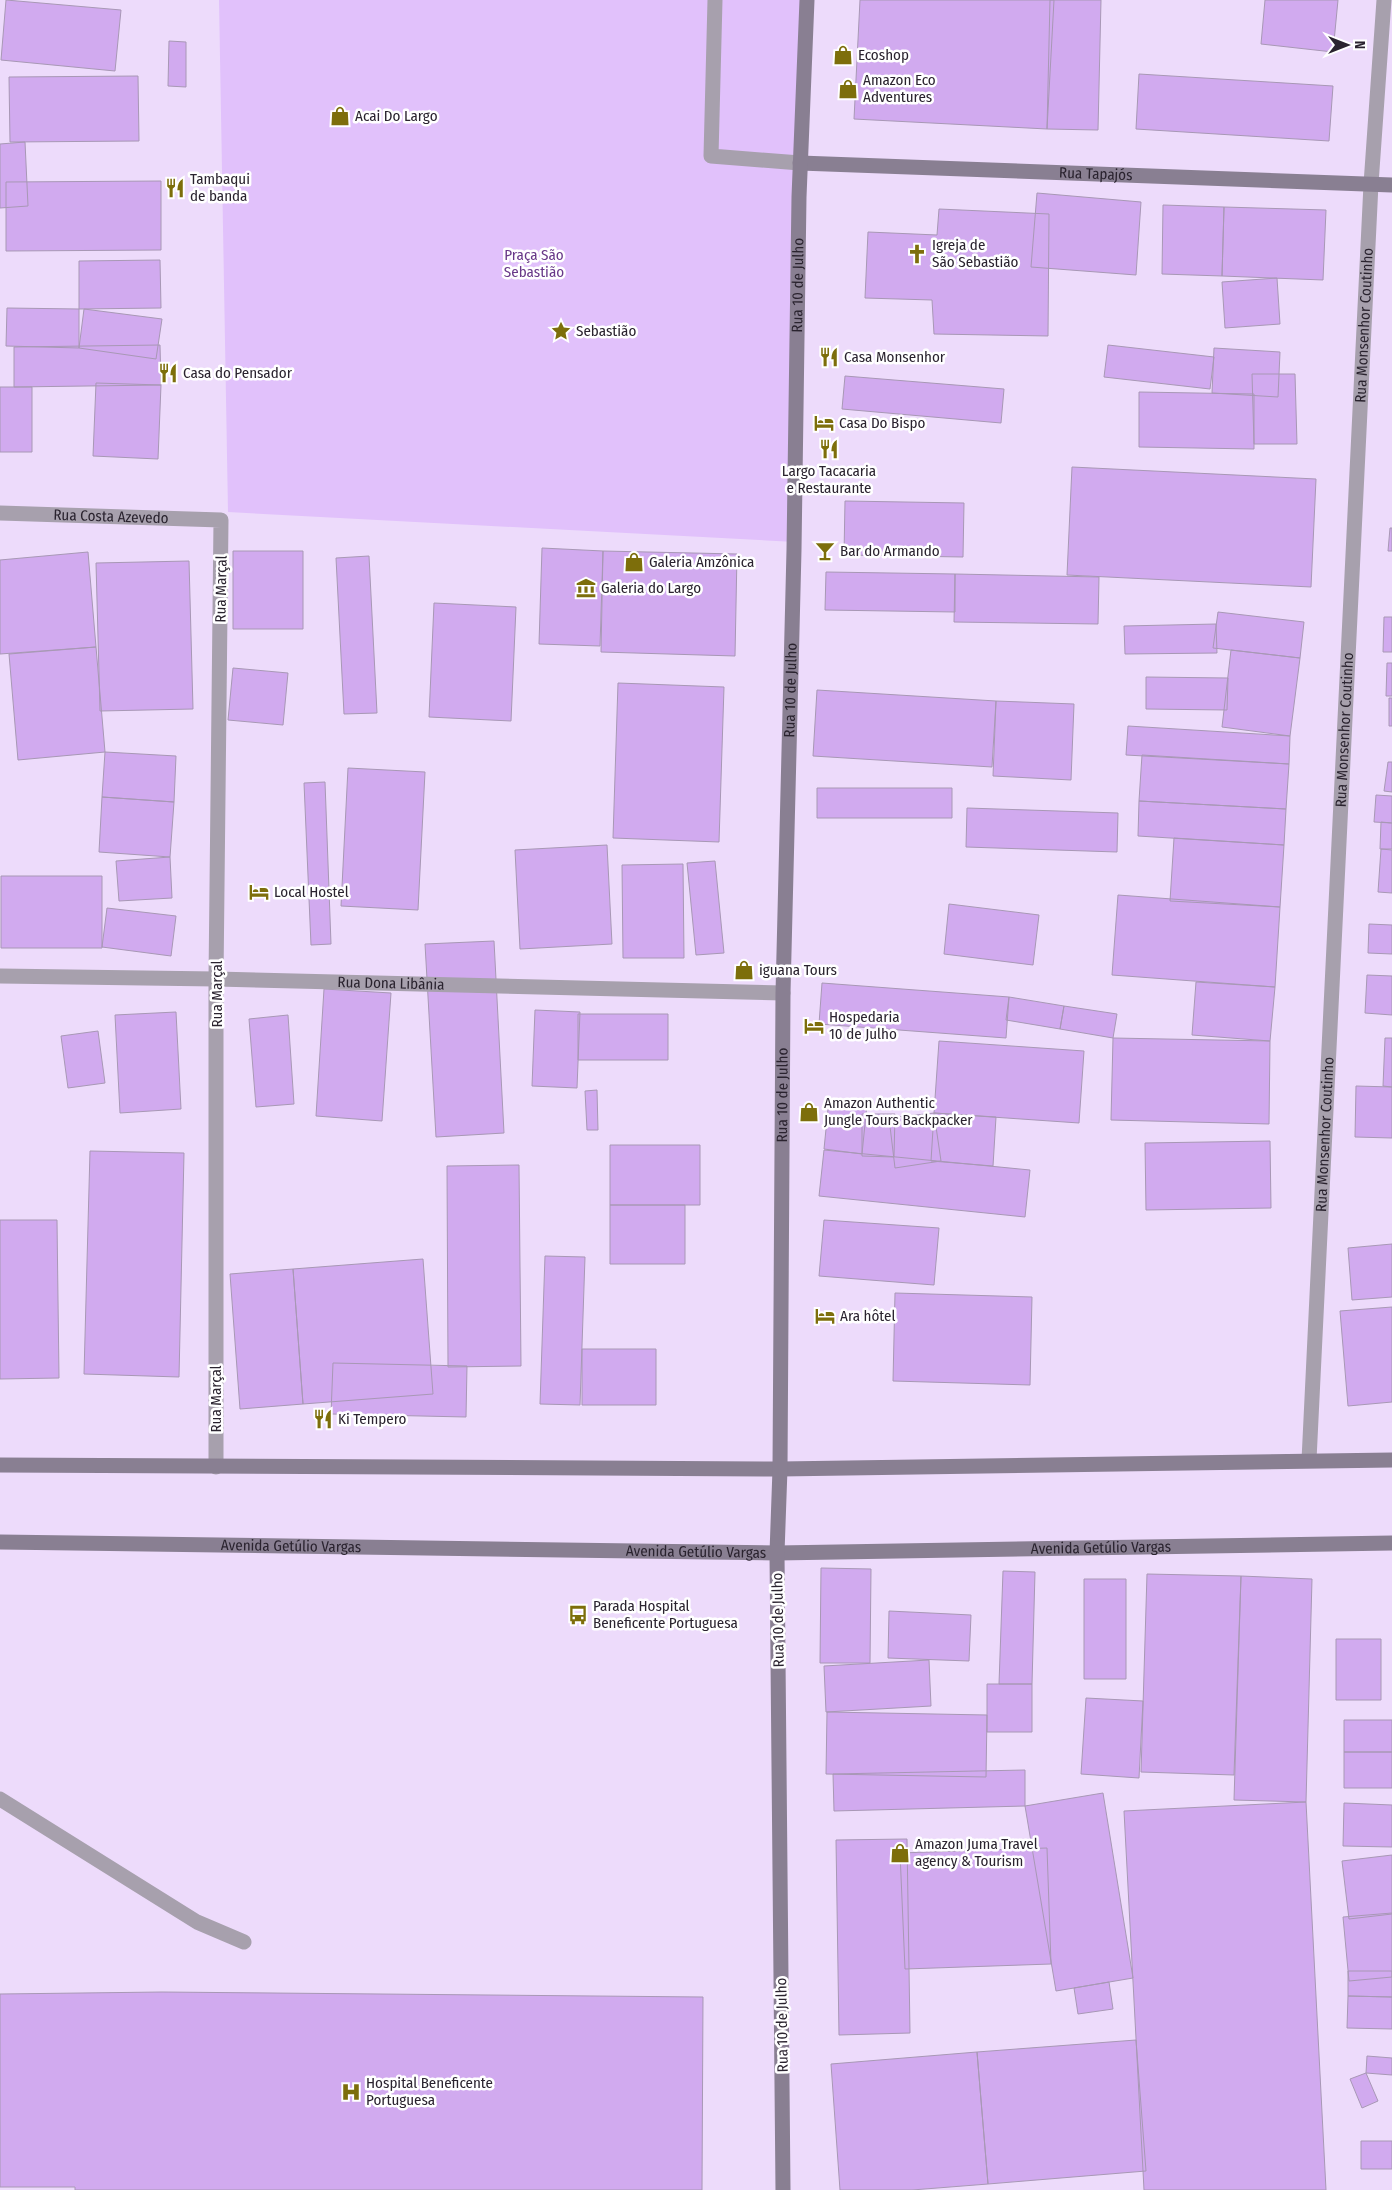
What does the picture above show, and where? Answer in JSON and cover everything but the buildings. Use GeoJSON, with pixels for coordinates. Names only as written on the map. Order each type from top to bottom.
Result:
{"type":"FeatureCollection","features":[{"type":"Feature","properties":{"kind":"street"},"geometry":{"type":"LineString","coordinates":[[715,0],[711,156],[800,163]]}},
{"type":"Feature","properties":{"kind":"street","name":"Rua 10 de Julho"},"geometry":{"type":"LineString","coordinates":[[783,2190],[777,1553],[780,1469],[783,993],[794,550],[800,163],[807,0]]}},
{"type":"Feature","properties":{"kind":"street","name":"Rua Monsenhor Coutinho"},"geometry":{"type":"LineString","coordinates":[[1309,1460],[1371,184],[1384,0]]}},
{"type":"Feature","properties":{"kind":"street","name":"Rua Tapajós"},"geometry":{"type":"LineString","coordinates":[[800,163],[1392,185]]}},
{"type":"Feature","properties":{"kind":"street","name":"Rua Costa Azevedo"},"geometry":{"type":"LineString","coordinates":[[0,513],[222,520]]}},
{"type":"Feature","properties":{"kind":"street","name":"Rua Marçal"},"geometry":{"type":"LineString","coordinates":[[216,1467],[216,979],[222,520]]}},
{"type":"Feature","properties":{"kind":"street","name":"Rua Dona Libânia"},"geometry":{"type":"LineString","coordinates":[[0,976],[216,979],[783,993]]}},
{"type":"Feature","properties":{"kind":"street"},"geometry":{"type":"LineString","coordinates":[[0,1465],[780,1469],[1392,1460]]}},
{"type":"Feature","properties":{"kind":"street","name":"Avenida Getúlio Vargas"},"geometry":{"type":"LineString","coordinates":[[0,1542],[777,1553],[1392,1543]]}},
{"type":"Feature","properties":{"kind":"street"},"geometry":{"type":"LineString","coordinates":[[0,1798],[197,1922],[244,1942]]}},
{"type":"Feature","properties":{"kind":"green space","name":"Praça São Sebastião"},"geometry":{"type":"Polygon","coordinates":[[[219,0],[803,0],[795,542],[228,512],[219,0]]]}},
{"type":"Feature","properties":{"kind":"place","name":"Ecoshop"},"geometry":{"type":"Point","coordinates":[843,55]}},
{"type":"Feature","properties":{"kind":"place","name":"Amazon Eco Adventures"},"geometry":{"type":"Point","coordinates":[848,89]}},
{"type":"Feature","properties":{"kind":"place","name":"Acai Do Largo"},"geometry":{"type":"Point","coordinates":[340,116]}},
{"type":"Feature","properties":{"kind":"place","name":"Tambaqui de banda"},"geometry":{"type":"Point","coordinates":[175,188]}},
{"type":"Feature","properties":{"kind":"place","name":"Igreja de São Sebastião"},"geometry":{"type":"Point","coordinates":[917,254]}},
{"type":"Feature","properties":{"kind":"place","name":"Sebastião"},"geometry":{"type":"Point","coordinates":[561,331]}},
{"type":"Feature","properties":{"kind":"place","name":"Casa Monsenhor"},"geometry":{"type":"Point","coordinates":[829,357]}},
{"type":"Feature","properties":{"kind":"place","name":"Casa do Pensador"},"geometry":{"type":"Point","coordinates":[168,373]}},
{"type":"Feature","properties":{"kind":"place","name":"Casa Do Bispo"},"geometry":{"type":"Point","coordinates":[824,423]}},
{"type":"Feature","properties":{"kind":"place","name":"Largo Tacacaria e Restaurante"},"geometry":{"type":"Point","coordinates":[829,449]}},
{"type":"Feature","properties":{"kind":"place","name":"Bar do Armando"},"geometry":{"type":"Point","coordinates":[825,551]}},
{"type":"Feature","properties":{"kind":"place","name":"Galeria Amzônica"},"geometry":{"type":"Point","coordinates":[634,562]}},
{"type":"Feature","properties":{"kind":"place","name":"Galeria do Largo"},"geometry":{"type":"Point","coordinates":[586,588]}},
{"type":"Feature","properties":{"kind":"place","name":"Local Hostel"},"geometry":{"type":"Point","coordinates":[259,892]}},
{"type":"Feature","properties":{"kind":"place","name":"iguana Tours"},"geometry":{"type":"Point","coordinates":[744,970]}},
{"type":"Feature","properties":{"kind":"place","name":"Hospedaria 10 de Julho"},"geometry":{"type":"Point","coordinates":[814,1026]}},
{"type":"Feature","properties":{"kind":"place","name":"Amazon Authentic Jungle Tours Backpacker"},"geometry":{"type":"Point","coordinates":[809,1112]}},
{"type":"Feature","properties":{"kind":"place","name":"Ara hôtel"},"geometry":{"type":"Point","coordinates":[825,1316]}},
{"type":"Feature","properties":{"kind":"place","name":"Ki Tempero"},"geometry":{"type":"Point","coordinates":[323,1419]}},
{"type":"Feature","properties":{"kind":"place","name":"Parada Hospital Beneficente Portuguesa"},"geometry":{"type":"Point","coordinates":[578,1615]}},
{"type":"Feature","properties":{"kind":"place","name":"Amazon Juma Travel agency & Tourism"},"geometry":{"type":"Point","coordinates":[900,1853]}},
{"type":"Feature","properties":{"kind":"place","name":"Hospital Beneficente Portuguesa"},"geometry":{"type":"Point","coordinates":[351,2092]}}]}
